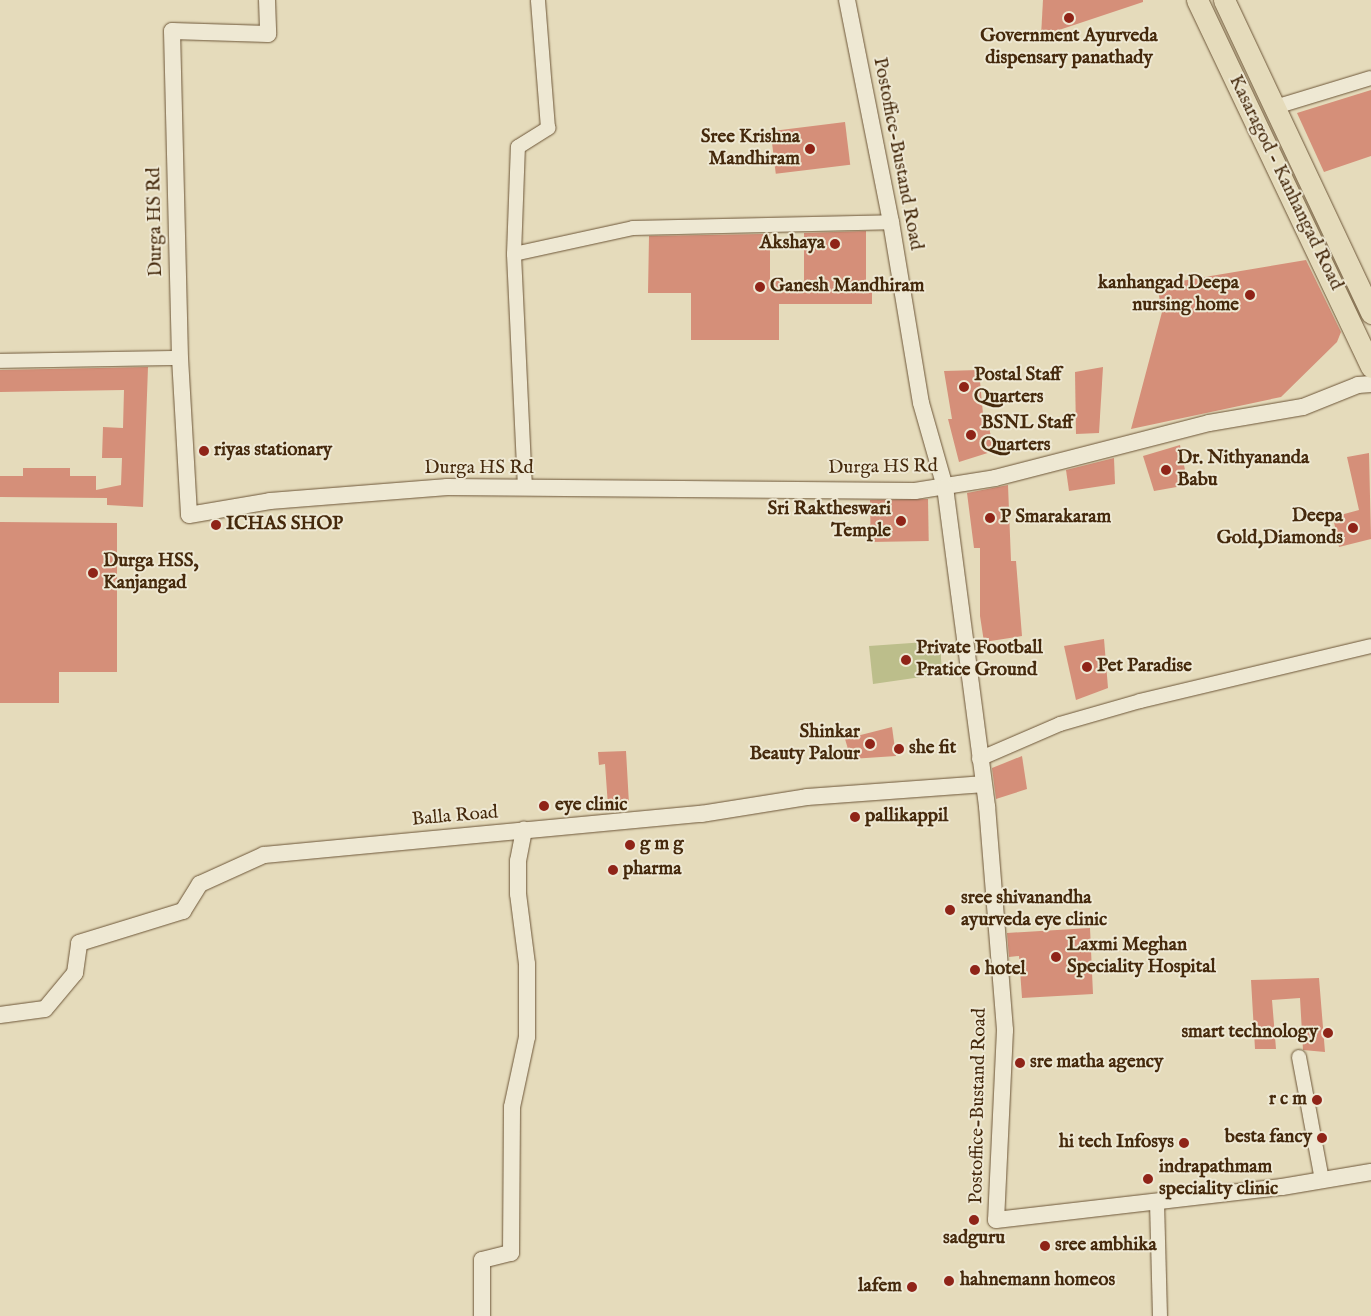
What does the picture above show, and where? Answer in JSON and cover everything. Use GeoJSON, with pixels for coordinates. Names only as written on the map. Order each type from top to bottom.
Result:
{"type":"FeatureCollection","features":[{"type":"Feature","properties":{"kind":"main road","name":"Kasaragod - Kanhangad Road"},"geometry":{"type":"LineString","coordinates":[[1197,0],[1371,367]]}},
{"type":"Feature","properties":{"kind":"main road"},"geometry":{"type":"LineString","coordinates":[[1224,0],[1272,108],[1371,313]]}},
{"type":"Feature","properties":{"kind":"street","name":"Durga HS Rd"},"geometry":{"type":"LineString","coordinates":[[267,0],[268,34],[172,31],[180,358],[189,515],[270,501],[354,492],[447,487],[651,486],[717,492],[915,491],[995,478],[1209,423],[1303,407],[1358,385],[1371,384]]}},
{"type":"Feature","properties":{"kind":"street"},"geometry":{"type":"LineString","coordinates":[[525,488],[514,254],[518,147],[548,128],[538,0]]}},
{"type":"Feature","properties":{"kind":"street","name":"Postoffice-Bustand Road"},"geometry":{"type":"LineString","coordinates":[[847,0],[891,222],[921,404],[945,487],[982,784],[987,806],[1004,1030],[996,1220],[1157,1202],[1371,1172]]}},
{"type":"Feature","properties":{"kind":"street"},"geometry":{"type":"LineString","coordinates":[[1272,108],[1371,78]]}},
{"type":"Feature","properties":{"kind":"street"},"geometry":{"type":"LineString","coordinates":[[514,254],[633,228],[891,222]]}},
{"type":"Feature","properties":{"kind":"street"},"geometry":{"type":"LineString","coordinates":[[0,361],[180,358]]}},
{"type":"Feature","properties":{"kind":"street"},"geometry":{"type":"LineString","coordinates":[[979,758],[1060,724],[1132,704],[1371,646]]}},
{"type":"Feature","properties":{"kind":"street","name":"Balla Road"},"geometry":{"type":"LineString","coordinates":[[0,1015],[45,1009],[75,973],[79,943],[183,910],[200,884],[264,855],[701,814],[807,797],[982,784]]}},
{"type":"Feature","properties":{"kind":"street"},"geometry":{"type":"LineString","coordinates":[[482,1316],[482,1260],[511,1253],[512,1107],[527,1037],[527,964],[518,894],[518,861],[524,830]]}},
{"type":"Feature","properties":{"kind":"street"},"geometry":{"type":"LineString","coordinates":[[1299,1057],[1322,1180]]}},
{"type":"Feature","properties":{"kind":"street"},"geometry":{"type":"LineString","coordinates":[[1157,1202],[1160,1316]]}},
{"type":"Feature","properties":{"kind":"green space","name":"Private Football Pratice Ground"},"geometry":{"type":"Polygon","coordinates":[[[940,641],[942,674],[873,684],[869,646],[940,641]]]}},
{"type":"Feature","properties":{"kind":"building","name":"Government Ayurveda dispensary panathady"},"geometry":{"type":"Polygon","coordinates":[[[1043,0],[1143,0],[1143,2],[1041,36],[1043,0]]]}},
{"type":"Feature","properties":{"kind":"building"},"geometry":{"type":"Polygon","coordinates":[[[1371,90],[1371,156],[1324,172],[1297,113],[1371,90]]]}},
{"type":"Feature","properties":{"kind":"building","name":"Sree Krishna Mandhiram"},"geometry":{"type":"Polygon","coordinates":[[[845,122],[850,165],[776,174],[771,131],[845,122]]]}},
{"type":"Feature","properties":{"kind":"building","name":"Ganesh Mandhiram"},"geometry":{"type":"Polygon","coordinates":[[[866,231],[866,281],[872,281],[872,304],[779,304],[779,340],[691,340],[691,293],[648,293],[649,236],[770,234],[770,281],[804,281],[804,233],[866,231]]]}},
{"type":"Feature","properties":{"kind":"building"},"geometry":{"type":"Polygon","coordinates":[[[1306,260],[1341,332],[1337,342],[1281,397],[1131,429],[1162,312],[1157,285],[1306,260]]]}},
{"type":"Feature","properties":{"kind":"building"},"geometry":{"type":"Polygon","coordinates":[[[148,367],[143,507],[107,505],[107,498],[0,497],[0,476],[23,476],[23,468],[70,468],[70,476],[96,476],[96,490],[121,485],[122,458],[102,458],[103,427],[123,428],[124,390],[0,392],[0,370],[148,367]]]}},
{"type":"Feature","properties":{"kind":"building"},"geometry":{"type":"Polygon","coordinates":[[[1103,367],[1099,433],[1076,434],[1075,372],[1103,367]]]}},
{"type":"Feature","properties":{"kind":"building"},"geometry":{"type":"Polygon","coordinates":[[[979,370],[983,414],[986,413],[994,451],[959,462],[948,419],[952,419],[944,371],[979,370]]]}},
{"type":"Feature","properties":{"kind":"building","name":"Dr. Nithyananda Babu"},"geometry":{"type":"Polygon","coordinates":[[[1180,445],[1188,485],[1154,491],[1143,456],[1180,445]]]}},
{"type":"Feature","properties":{"kind":"building"},"geometry":{"type":"Polygon","coordinates":[[[1369,453],[1371,539],[1339,547],[1333,517],[1359,510],[1347,457],[1369,453]]]}},
{"type":"Feature","properties":{"kind":"building"},"geometry":{"type":"Polygon","coordinates":[[[1114,458],[1115,484],[1069,491],[1066,470],[1114,458]]]}},
{"type":"Feature","properties":{"kind":"building"},"geometry":{"type":"Polygon","coordinates":[[[1008,485],[1011,561],[1016,561],[1022,636],[984,642],[980,616],[980,548],[974,548],[967,493],[1008,485]]]}},
{"type":"Feature","properties":{"kind":"building","name":"Sri Raktheswari Temple"},"geometry":{"type":"Polygon","coordinates":[[[928,499],[929,541],[871,542],[870,500],[928,499]]]}},
{"type":"Feature","properties":{"kind":"building"},"geometry":{"type":"Polygon","coordinates":[[[0,522],[117,523],[117,672],[59,672],[59,703],[0,703],[0,522]]]}},
{"type":"Feature","properties":{"kind":"building","name":"Pet Paradise"},"geometry":{"type":"Polygon","coordinates":[[[1104,639],[1108,688],[1076,700],[1064,646],[1104,639]]]}},
{"type":"Feature","properties":{"kind":"building","name":"Shinkar Beauty Palour"},"geometry":{"type":"Polygon","coordinates":[[[892,727],[896,756],[851,759],[845,739],[892,727]]]}},
{"type":"Feature","properties":{"kind":"building"},"geometry":{"type":"Polygon","coordinates":[[[626,751],[629,804],[608,806],[605,764],[599,765],[598,752],[626,751]]]}},
{"type":"Feature","properties":{"kind":"building"},"geometry":{"type":"Polygon","coordinates":[[[1022,756],[1027,789],[996,799],[992,768],[1022,756]]]}},
{"type":"Feature","properties":{"kind":"building"},"geometry":{"type":"Polygon","coordinates":[[[1090,928],[1093,994],[1022,998],[1019,956],[1009,957],[1007,933],[1090,928]]]}},
{"type":"Feature","properties":{"kind":"building"},"geometry":{"type":"Polygon","coordinates":[[[1319,978],[1325,1052],[1303,1050],[1300,998],[1272,1000],[1276,1049],[1255,1049],[1251,980],[1319,978]]]}},
{"type":"Feature","properties":{"kind":"place","name":"Government Ayurveda dispensary panathady"},"geometry":{"type":"Point","coordinates":[1069,18]}},
{"type":"Feature","properties":{"kind":"place","name":"Sree Krishna Mandhiram"},"geometry":{"type":"Point","coordinates":[810,149]}},
{"type":"Feature","properties":{"kind":"place","name":"Akshaya"},"geometry":{"type":"Point","coordinates":[835,244]}},
{"type":"Feature","properties":{"kind":"place","name":"Ganesh Mandhiram"},"geometry":{"type":"Point","coordinates":[760,287]}},
{"type":"Feature","properties":{"kind":"place","name":"kanhangad Deepa nursing home"},"geometry":{"type":"Point","coordinates":[1250,295]}},
{"type":"Feature","properties":{"kind":"place","name":"Postal Staff Quarters"},"geometry":{"type":"Point","coordinates":[964,387]}},
{"type":"Feature","properties":{"kind":"place","name":"BSNL Staff Quarters"},"geometry":{"type":"Point","coordinates":[971,435]}},
{"type":"Feature","properties":{"kind":"place","name":"riyas stationary"},"geometry":{"type":"Point","coordinates":[204,451]}},
{"type":"Feature","properties":{"kind":"place","name":"Dr. Nithyananda Babu"},"geometry":{"type":"Point","coordinates":[1166,470]}},
{"type":"Feature","properties":{"kind":"place","name":"P Smarakaram"},"geometry":{"type":"Point","coordinates":[990,518]}},
{"type":"Feature","properties":{"kind":"place","name":"Sri Raktheswari Temple"},"geometry":{"type":"Point","coordinates":[901,521]}},
{"type":"Feature","properties":{"kind":"place","name":"ICHAS SHOP"},"geometry":{"type":"Point","coordinates":[216,525]}},
{"type":"Feature","properties":{"kind":"place","name":"Deepa Gold,Diamonds"},"geometry":{"type":"Point","coordinates":[1353,528]}},
{"type":"Feature","properties":{"kind":"place","name":"Durga HSS, Kanjangad"},"geometry":{"type":"Point","coordinates":[93,573]}},
{"type":"Feature","properties":{"kind":"place","name":"Private Football Pratice Ground"},"geometry":{"type":"Point","coordinates":[906,660]}},
{"type":"Feature","properties":{"kind":"place","name":"Pet Paradise"},"geometry":{"type":"Point","coordinates":[1087,667]}},
{"type":"Feature","properties":{"kind":"place","name":"Shinkar Beauty Palour"},"geometry":{"type":"Point","coordinates":[870,744]}},
{"type":"Feature","properties":{"kind":"place","name":"she fit"},"geometry":{"type":"Point","coordinates":[899,749]}},
{"type":"Feature","properties":{"kind":"place","name":"eye clinic"},"geometry":{"type":"Point","coordinates":[544,806]}},
{"type":"Feature","properties":{"kind":"place","name":"pallikappil"},"geometry":{"type":"Point","coordinates":[855,817]}},
{"type":"Feature","properties":{"kind":"place","name":"g m g"},"geometry":{"type":"Point","coordinates":[630,845]}},
{"type":"Feature","properties":{"kind":"place","name":"pharma"},"geometry":{"type":"Point","coordinates":[613,870]}},
{"type":"Feature","properties":{"kind":"place","name":"sree shivanandha ayurveda eye clinic"},"geometry":{"type":"Point","coordinates":[950,910]}},
{"type":"Feature","properties":{"kind":"place","name":"Laxmi Meghan Speciality Hospital"},"geometry":{"type":"Point","coordinates":[1056,957]}},
{"type":"Feature","properties":{"kind":"place","name":"hotel"},"geometry":{"type":"Point","coordinates":[975,970]}},
{"type":"Feature","properties":{"kind":"place","name":"smart technology"},"geometry":{"type":"Point","coordinates":[1328,1033]}},
{"type":"Feature","properties":{"kind":"place","name":"sre matha agency"},"geometry":{"type":"Point","coordinates":[1020,1063]}},
{"type":"Feature","properties":{"kind":"place","name":"r c m"},"geometry":{"type":"Point","coordinates":[1317,1100]}},
{"type":"Feature","properties":{"kind":"place","name":"besta fancy"},"geometry":{"type":"Point","coordinates":[1322,1138]}},
{"type":"Feature","properties":{"kind":"place","name":"hi tech Infosys"},"geometry":{"type":"Point","coordinates":[1184,1143]}},
{"type":"Feature","properties":{"kind":"place","name":"indrapathmam speciality clinic"},"geometry":{"type":"Point","coordinates":[1148,1179]}},
{"type":"Feature","properties":{"kind":"place","name":"sadguru"},"geometry":{"type":"Point","coordinates":[974,1220]}},
{"type":"Feature","properties":{"kind":"place","name":"sree ambhika"},"geometry":{"type":"Point","coordinates":[1045,1246]}},
{"type":"Feature","properties":{"kind":"place","name":"hahnemann homeos"},"geometry":{"type":"Point","coordinates":[949,1281]}},
{"type":"Feature","properties":{"kind":"place","name":"lafem"},"geometry":{"type":"Point","coordinates":[912,1287]}}]}
